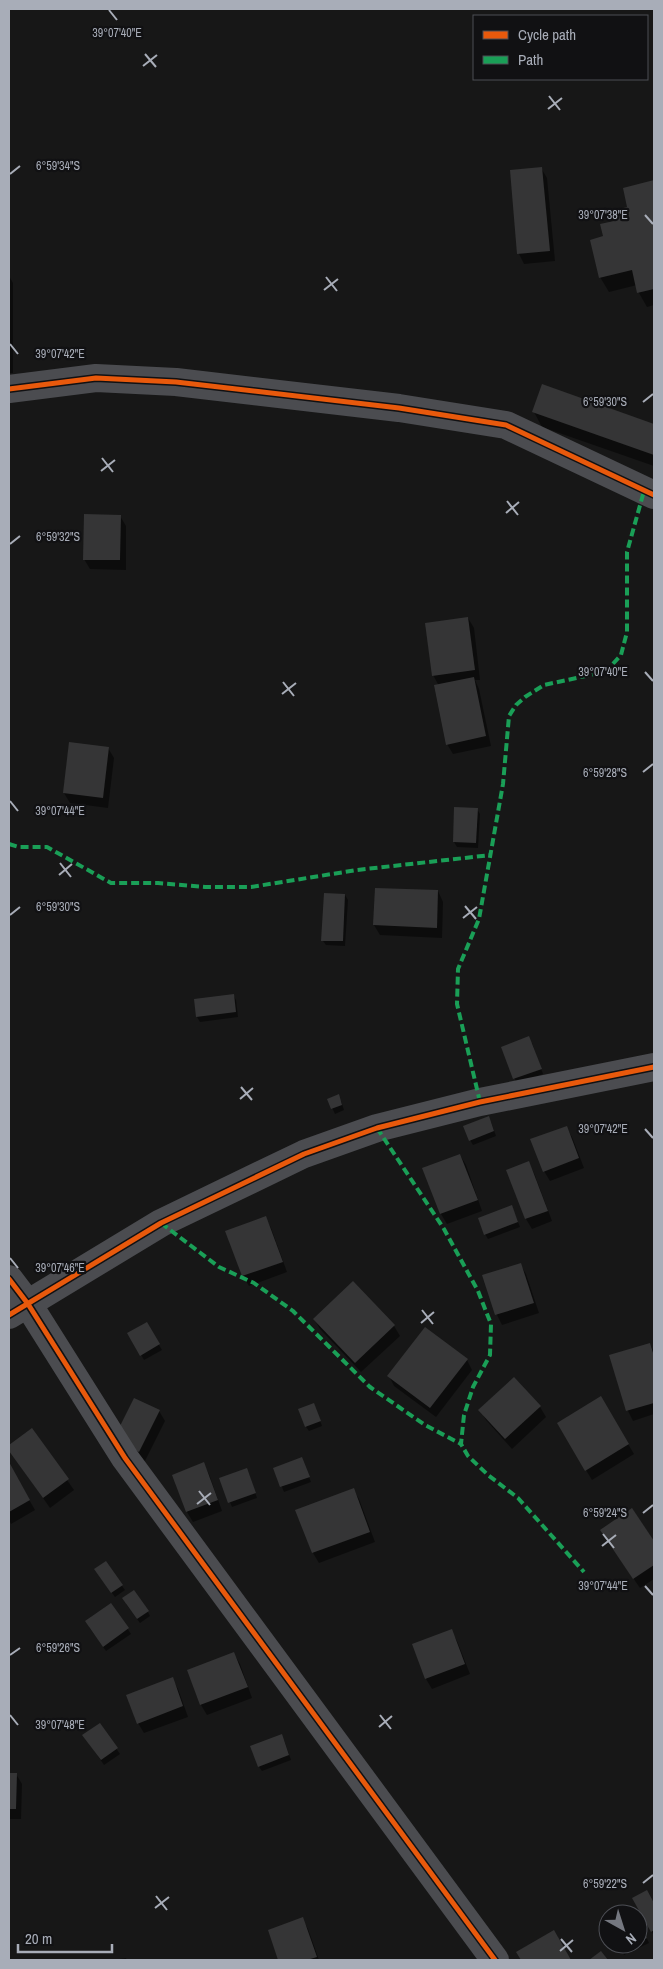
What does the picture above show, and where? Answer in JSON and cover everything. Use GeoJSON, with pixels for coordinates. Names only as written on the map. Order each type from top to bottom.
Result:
{"type":"FeatureCollection","features":[{"type":"Feature","properties":{"kind":"street"},"geometry":{"type":"LineString","coordinates":[[9,389],[96,378],[176,382],[398,408],[506,425],[654,496]]}},
{"type":"Feature","properties":{"kind":"street"},"geometry":{"type":"LineString","coordinates":[[18,1309],[161,1223],[304,1154],[377,1128],[480,1102],[654,1067]]}},
{"type":"Feature","properties":{"kind":"street"},"geometry":{"type":"LineString","coordinates":[[9,1279],[18,1309],[125,1458],[495,1960]]}},
{"type":"Feature","properties":{"kind":"building"},"geometry":{"type":"Polygon","coordinates":[[[542,167],[550,251],[517,254],[510,170],[542,167]]]}},
{"type":"Feature","properties":{"kind":"building"},"geometry":{"type":"Polygon","coordinates":[[[654,180],[654,289],[637,293],[632,270],[599,278],[590,240],[603,236],[600,224],[614,221],[612,211],[627,207],[623,188],[654,180]]]}},
{"type":"Feature","properties":{"kind":"building"},"geometry":{"type":"Polygon","coordinates":[[[542,384],[654,424],[654,455],[532,412],[542,384]]]}},
{"type":"Feature","properties":{"kind":"building"},"geometry":{"type":"Polygon","coordinates":[[[84,514],[121,515],[120,560],[83,560],[84,514]]]}},
{"type":"Feature","properties":{"kind":"building"},"geometry":{"type":"Polygon","coordinates":[[[468,617],[475,670],[432,676],[425,623],[468,617]]]}},
{"type":"Feature","properties":{"kind":"building"},"geometry":{"type":"Polygon","coordinates":[[[474,677],[486,736],[446,745],[434,685],[474,677]]]}},
{"type":"Feature","properties":{"kind":"building"},"geometry":{"type":"Polygon","coordinates":[[[69,742],[109,747],[103,798],[63,793],[69,742]]]}},
{"type":"Feature","properties":{"kind":"building"},"geometry":{"type":"Polygon","coordinates":[[[454,807],[478,808],[476,843],[453,842],[454,807]]]}},
{"type":"Feature","properties":{"kind":"building"},"geometry":{"type":"Polygon","coordinates":[[[375,888],[438,890],[437,928],[373,925],[375,888]]]}},
{"type":"Feature","properties":{"kind":"building"},"geometry":{"type":"Polygon","coordinates":[[[324,893],[345,894],[343,941],[321,941],[324,893]]]}},
{"type":"Feature","properties":{"kind":"building"},"geometry":{"type":"Polygon","coordinates":[[[234,994],[236,1012],[196,1017],[194,999],[234,994]]]}},
{"type":"Feature","properties":{"kind":"building"},"geometry":{"type":"Polygon","coordinates":[[[529,1036],[542,1069],[513,1079],[501,1047],[529,1036]]]}},
{"type":"Feature","properties":{"kind":"building"},"geometry":{"type":"Polygon","coordinates":[[[339,1094],[342,1105],[331,1109],[327,1099],[339,1094]]]}},
{"type":"Feature","properties":{"kind":"building"},"geometry":{"type":"Polygon","coordinates":[[[489,1116],[494,1131],[469,1141],[463,1126],[489,1116]]]}},
{"type":"Feature","properties":{"kind":"building"},"geometry":{"type":"Polygon","coordinates":[[[567,1126],[579,1158],[543,1172],[530,1139],[567,1126]]]}},
{"type":"Feature","properties":{"kind":"building"},"geometry":{"type":"Polygon","coordinates":[[[460,1154],[478,1200],[440,1214],[422,1168],[460,1154]]]}},
{"type":"Feature","properties":{"kind":"building"},"geometry":{"type":"Polygon","coordinates":[[[529,1161],[548,1211],[525,1219],[506,1170],[529,1161]]]}},
{"type":"Feature","properties":{"kind":"building"},"geometry":{"type":"Polygon","coordinates":[[[512,1205],[518,1222],[484,1235],[478,1218],[512,1205]]]}},
{"type":"Feature","properties":{"kind":"building"},"geometry":{"type":"Polygon","coordinates":[[[266,1216],[283,1262],[242,1276],[225,1231],[266,1216]]]}},
{"type":"Feature","properties":{"kind":"building"},"geometry":{"type":"Polygon","coordinates":[[[521,1263],[534,1303],[495,1315],[482,1275],[521,1263]]]}},
{"type":"Feature","properties":{"kind":"building"},"geometry":{"type":"Polygon","coordinates":[[[353,1281],[395,1325],[355,1363],[313,1319],[353,1281]]]}},
{"type":"Feature","properties":{"kind":"building"},"geometry":{"type":"Polygon","coordinates":[[[147,1322],[160,1344],[140,1356],[127,1333],[147,1322]]]}},
{"type":"Feature","properties":{"kind":"building"},"geometry":{"type":"Polygon","coordinates":[[[425,1327],[468,1359],[430,1408],[387,1376],[425,1327]]]}},
{"type":"Feature","properties":{"kind":"building"},"geometry":{"type":"Polygon","coordinates":[[[650,1343],[654,1356],[654,1403],[626,1411],[609,1355],[650,1343]]]}},
{"type":"Feature","properties":{"kind":"building"},"geometry":{"type":"Polygon","coordinates":[[[514,1377],[541,1406],[505,1439],[478,1410],[514,1377]]]}},
{"type":"Feature","properties":{"kind":"building"},"geometry":{"type":"Polygon","coordinates":[[[601,1396],[629,1444],[585,1471],[557,1423],[601,1396]]]}},
{"type":"Feature","properties":{"kind":"building"},"geometry":{"type":"Polygon","coordinates":[[[134,1398],[160,1410],[139,1452],[113,1440],[134,1398]]]}},
{"type":"Feature","properties":{"kind":"building"},"geometry":{"type":"Polygon","coordinates":[[[314,1403],[321,1421],[305,1427],[298,1409],[314,1403]]]}},
{"type":"Feature","properties":{"kind":"building"},"geometry":{"type":"Polygon","coordinates":[[[32,1428],[69,1479],[43,1498],[9,1451],[9,1445],[32,1428]]]}},
{"type":"Feature","properties":{"kind":"building"},"geometry":{"type":"Polygon","coordinates":[[[302,1457],[310,1477],[280,1487],[273,1468],[302,1457]]]}},
{"type":"Feature","properties":{"kind":"building"},"geometry":{"type":"Polygon","coordinates":[[[9,1462],[30,1500],[9,1512],[9,1462]]]}},
{"type":"Feature","properties":{"kind":"building"},"geometry":{"type":"Polygon","coordinates":[[[204,1462],[218,1500],[186,1512],[172,1475],[204,1462]]]}},
{"type":"Feature","properties":{"kind":"building"},"geometry":{"type":"Polygon","coordinates":[[[247,1468],[256,1493],[228,1503],[219,1478],[247,1468]]]}},
{"type":"Feature","properties":{"kind":"building"},"geometry":{"type":"Polygon","coordinates":[[[354,1488],[370,1532],[312,1553],[295,1510],[354,1488]]]}},
{"type":"Feature","properties":{"kind":"building"},"geometry":{"type":"Polygon","coordinates":[[[632,1508],[654,1541],[654,1565],[633,1579],[600,1530],[632,1508]]]}},
{"type":"Feature","properties":{"kind":"building"},"geometry":{"type":"Polygon","coordinates":[[[106,1561],[123,1585],[111,1593],[94,1569],[106,1561]]]}},
{"type":"Feature","properties":{"kind":"building"},"geometry":{"type":"Polygon","coordinates":[[[134,1590],[149,1611],[137,1619],[122,1598],[134,1590]]]}},
{"type":"Feature","properties":{"kind":"building"},"geometry":{"type":"Polygon","coordinates":[[[111,1603],[129,1628],[103,1647],[85,1621],[111,1603]]]}},
{"type":"Feature","properties":{"kind":"building"},"geometry":{"type":"Polygon","coordinates":[[[452,1629],[465,1664],[425,1679],[412,1644],[452,1629]]]}},
{"type":"Feature","properties":{"kind":"building"},"geometry":{"type":"Polygon","coordinates":[[[234,1652],[248,1687],[200,1705],[187,1670],[234,1652]]]}},
{"type":"Feature","properties":{"kind":"building"},"geometry":{"type":"Polygon","coordinates":[[[173,1677],[183,1706],[137,1724],[126,1695],[173,1677]]]}},
{"type":"Feature","properties":{"kind":"building"},"geometry":{"type":"Polygon","coordinates":[[[100,1723],[118,1748],[101,1760],[82,1735],[100,1723]]]}},
{"type":"Feature","properties":{"kind":"building"},"geometry":{"type":"Polygon","coordinates":[[[282,1734],[289,1755],[258,1767],[250,1746],[282,1734]]]}},
{"type":"Feature","properties":{"kind":"building"},"geometry":{"type":"Polygon","coordinates":[[[9,1773],[17,1773],[16,1809],[9,1809],[9,1773]]]}},
{"type":"Feature","properties":{"kind":"building"},"geometry":{"type":"Polygon","coordinates":[[[647,1890],[654,1903],[654,1930],[651,1932],[648,1927],[648,1904],[635,1904],[632,1898],[647,1890]]]}},
{"type":"Feature","properties":{"kind":"building"},"geometry":{"type":"Polygon","coordinates":[[[303,1917],[317,1957],[307,1960],[278,1960],[268,1930],[303,1917]]]}},
{"type":"Feature","properties":{"kind":"building"},"geometry":{"type":"Polygon","coordinates":[[[554,1930],[571,1960],[521,1960],[516,1952],[554,1930]]]}},
{"type":"Feature","properties":{"kind":"building"},"geometry":{"type":"Polygon","coordinates":[[[598,1953],[603,1954],[608,1960],[589,1960],[598,1953]]]}},
{"type":"Feature","properties":{"kind":"marked path"},"geometry":{"type":"LineString","coordinates":[[480,1102],[457,1004],[458,969],[479,919],[503,784],[509,716],[516,705],[525,697],[544,685],[595,674],[610,667],[621,655],[627,632],[627,552],[644,491]]}},
{"type":"Feature","properties":{"kind":"marked path"},"geometry":{"type":"LineString","coordinates":[[9,844],[19,847],[47,847],[111,883],[158,883],[205,887],[251,887],[357,870],[491,855]]}},
{"type":"Feature","properties":{"kind":"marked path"},"geometry":{"type":"LineString","coordinates":[[377,1128],[444,1229],[478,1291],[491,1324],[490,1355],[473,1387],[464,1415],[461,1444],[468,1456],[488,1475],[518,1498],[584,1572]]}},
{"type":"Feature","properties":{"kind":"marked path"},"geometry":{"type":"LineString","coordinates":[[161,1223],[219,1267],[254,1283],[293,1311],[370,1387],[425,1425],[461,1444]]}},
{"type":"Feature","properties":{"kind":"cycle path"},"geometry":{"type":"LineString","coordinates":[[9,389],[96,378],[176,382],[399,408],[506,425],[654,495]]}},
{"type":"Feature","properties":{"kind":"cycle path"},"geometry":{"type":"LineString","coordinates":[[9,1315],[161,1223],[304,1154],[377,1128],[480,1102],[654,1067]]}},
{"type":"Feature","properties":{"kind":"cycle path"},"geometry":{"type":"LineString","coordinates":[[9,1279],[28,1304],[125,1458],[495,1960]]}}]}
